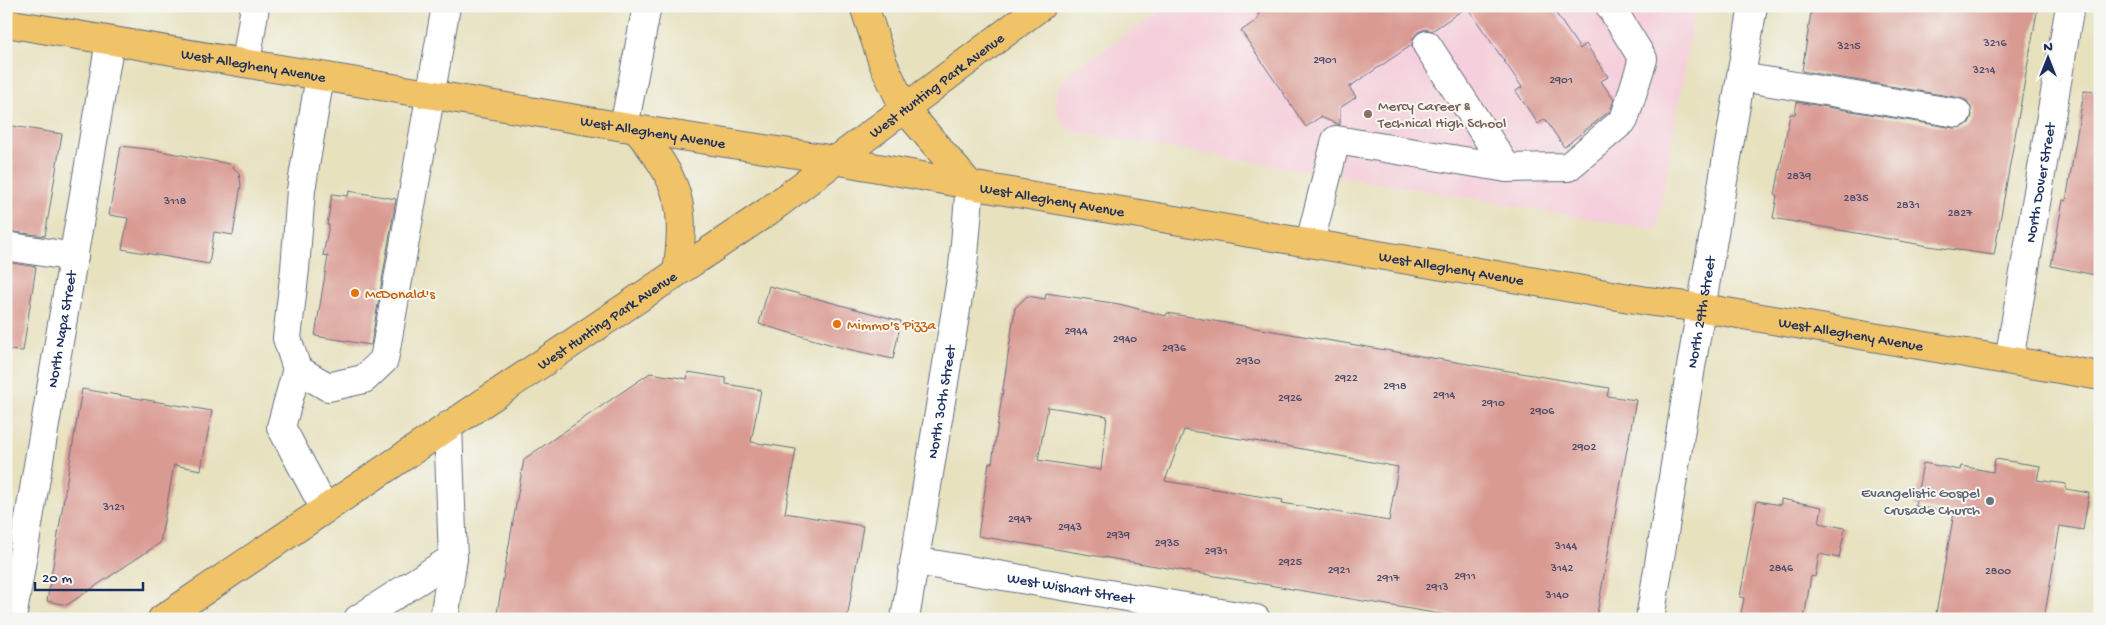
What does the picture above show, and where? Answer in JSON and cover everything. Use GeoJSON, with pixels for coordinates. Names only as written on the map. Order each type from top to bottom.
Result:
{"type":"FeatureCollection","features":[{"type":"Feature","properties":{"kind":"main road"},"geometry":{"type":"LineString","coordinates":[[864,6],[883,63],[904,108],[970,185]]}},
{"type":"Feature","properties":{"kind":"main road","name":"West Hunting Park Avenue"},"geometry":{"type":"LineString","coordinates":[[162,619],[767,212],[1041,6]]}},
{"type":"Feature","properties":{"kind":"main road","name":"West Allegheny Avenue"},"geometry":{"type":"LineString","coordinates":[[6,23],[630,128],[835,160],[970,185],[1647,301],[1703,308],[2100,376]]}},
{"type":"Feature","properties":{"kind":"main road"},"geometry":{"type":"LineString","coordinates":[[630,128],[658,155],[676,191],[682,240],[677,272]]}},
{"type":"Feature","properties":{"kind":"street"},"geometry":{"type":"LineString","coordinates":[[246,64],[255,6]]}},
{"type":"Feature","properties":{"kind":"street"},"geometry":{"type":"LineString","coordinates":[[297,369],[328,387],[364,380],[384,360],[446,6]]}},
{"type":"Feature","properties":{"kind":"street"},"geometry":{"type":"LineString","coordinates":[[630,128],[647,6]]}},
{"type":"Feature","properties":{"kind":"street"},"geometry":{"type":"LineString","coordinates":[[1310,242],[1336,140],[1507,168],[1568,167],[1624,120],[1643,59],[1610,6]]}},
{"type":"Feature","properties":{"kind":"street","name":"North 29th Street"},"geometry":{"type":"LineString","coordinates":[[1650,619],[1753,6]]}},
{"type":"Feature","properties":{"kind":"street","name":"North Dover Street"},"geometry":{"type":"LineString","coordinates":[[2009,360],[2070,6]]}},
{"type":"Feature","properties":{"kind":"street","name":"North Napa Street"},"geometry":{"type":"LineString","coordinates":[[12,619],[110,41]]}},
{"type":"Feature","properties":{"kind":"street"},"geometry":{"type":"LineString","coordinates":[[1427,46],[1507,168]]}},
{"type":"Feature","properties":{"kind":"street"},"geometry":{"type":"LineString","coordinates":[[320,76],[301,190],[295,268],[286,338],[297,369],[282,427],[325,509]]}},
{"type":"Feature","properties":{"kind":"street"},"geometry":{"type":"LineString","coordinates":[[1741,77],[1957,113]]}},
{"type":"Feature","properties":{"kind":"street","name":"North 30th Street"},"geometry":{"type":"LineString","coordinates":[[905,619],[965,255],[970,185]]}},
{"type":"Feature","properties":{"kind":"street"},"geometry":{"type":"LineString","coordinates":[[6,246],[74,256]]}},
{"type":"Feature","properties":{"kind":"street"},"geometry":{"type":"LineString","coordinates":[[444,619],[454,558],[448,426]]}},
{"type":"Feature","properties":{"kind":"street"},"geometry":{"type":"LineString","coordinates":[[358,619],[454,558]]}},
{"type":"Feature","properties":{"kind":"street","name":"West Wishart Street"},"geometry":{"type":"LineString","coordinates":[[915,561],[1256,619]]}},
{"type":"Feature","properties":{"kind":"shaded area","name":"Mercy Career & Technical High School"},"geometry":{"type":"Polygon","coordinates":[[[1169,6],[1695,6],[1657,230],[1074,132],[1062,123],[1055,105],[1058,89],[1067,74],[1169,6]]]}},
{"type":"Feature","properties":{"kind":"building"},"geometry":{"type":"Polygon","coordinates":[[[1259,6],[1273,9],[1277,6],[1551,6],[1580,49],[1586,44],[1608,77],[1601,81],[1614,100],[1610,111],[1564,147],[1545,119],[1538,124],[1516,91],[1522,87],[1467,7],[1432,31],[1426,29],[1418,32],[1413,38],[1412,45],[1349,87],[1356,97],[1340,108],[1340,125],[1320,117],[1306,127],[1241,31],[1258,19],[1259,6]]]}},
{"type":"Feature","properties":{"kind":"building"},"geometry":{"type":"Polygon","coordinates":[[[1812,6],[2038,6],[1994,255],[1928,246],[1773,218],[1777,196],[1775,195],[1790,114],[1795,114],[1797,102],[1954,128],[1963,127],[1969,123],[1972,116],[1971,107],[1967,101],[1960,98],[1802,71],[1812,6]]]}},
{"type":"Feature","properties":{"kind":"building"},"geometry":{"type":"Polygon","coordinates":[[[2084,91],[2100,92],[2100,276],[2051,266],[2063,200],[2066,201],[2084,91]]]}},
{"type":"Feature","properties":{"kind":"building"},"geometry":{"type":"Polygon","coordinates":[[[6,125],[62,134],[45,236],[6,231],[6,125]]]}},
{"type":"Feature","properties":{"kind":"building"},"geometry":{"type":"Polygon","coordinates":[[[121,146],[155,150],[230,164],[239,173],[241,185],[233,235],[214,232],[209,264],[122,249],[128,218],[109,215],[121,146]]]}},
{"type":"Feature","properties":{"kind":"building","name":"McDonald's"},"geometry":{"type":"Polygon","coordinates":[[[349,191],[396,199],[371,345],[315,336],[328,256],[323,255],[329,225],[327,225],[332,194],[348,196],[349,191]]]}},
{"type":"Feature","properties":{"kind":"building"},"geometry":{"type":"Polygon","coordinates":[[[6,262],[36,267],[23,351],[6,350],[6,262]]]}},
{"type":"Feature","properties":{"kind":"building"},"geometry":{"type":"Polygon","coordinates":[[[769,286],[901,321],[893,359],[843,348],[759,324],[769,286]]]}},
{"type":"Feature","properties":{"kind":"building"},"geometry":{"type":"Polygon","coordinates":[[[1046,293],[1119,304],[1166,316],[1167,313],[1609,388],[1607,396],[1636,400],[1596,619],[1470,619],[978,536],[989,463],[992,463],[1015,308],[1027,296],[1045,299],[1046,293]],[[1048,407],[1038,460],[1101,470],[1107,416],[1048,407]],[[1184,430],[1165,481],[1283,500],[1282,503],[1389,521],[1398,467],[1292,447],[1184,430]]]}},
{"type":"Feature","properties":{"kind":"building"},"geometry":{"type":"Polygon","coordinates":[[[688,372],[726,378],[726,384],[761,390],[751,442],[796,449],[785,513],[863,526],[847,619],[496,619],[524,459],[650,373],[687,379],[688,372]]]}},
{"type":"Feature","properties":{"kind":"building"},"geometry":{"type":"Polygon","coordinates":[[[82,389],[212,411],[201,470],[174,465],[160,543],[67,605],[47,601],[82,389]]]}},
{"type":"Feature","properties":{"kind":"building"},"geometry":{"type":"Polygon","coordinates":[[[1995,459],[2040,466],[2037,480],[2066,484],[2066,489],[2089,493],[2083,530],[2060,526],[2044,619],[1935,619],[1954,513],[1915,506],[1923,463],[1960,470],[1961,466],[1993,472],[1995,459]]]}},
{"type":"Feature","properties":{"kind":"building"},"geometry":{"type":"Polygon","coordinates":[[[1781,499],[1822,507],[1819,523],[1845,528],[1839,558],[1819,554],[1815,577],[1811,576],[1804,619],[1771,619],[1741,613],[1744,598],[1740,597],[1757,501],[1781,505],[1781,499]]]}},
{"type":"Feature","properties":{"kind":"place","name":"Mercy Career & Technical High School"},"geometry":{"type":"Point","coordinates":[1368,114]}},
{"type":"Feature","properties":{"kind":"place","name":"McDonald's"},"geometry":{"type":"Point","coordinates":[355,293]}},
{"type":"Feature","properties":{"kind":"place","name":"Mimmo's Pizza"},"geometry":{"type":"Point","coordinates":[837,324]}},
{"type":"Feature","properties":{"kind":"place","name":"Evangelistic Gospel Crusade Church"},"geometry":{"type":"Point","coordinates":[1990,501]}}]}
